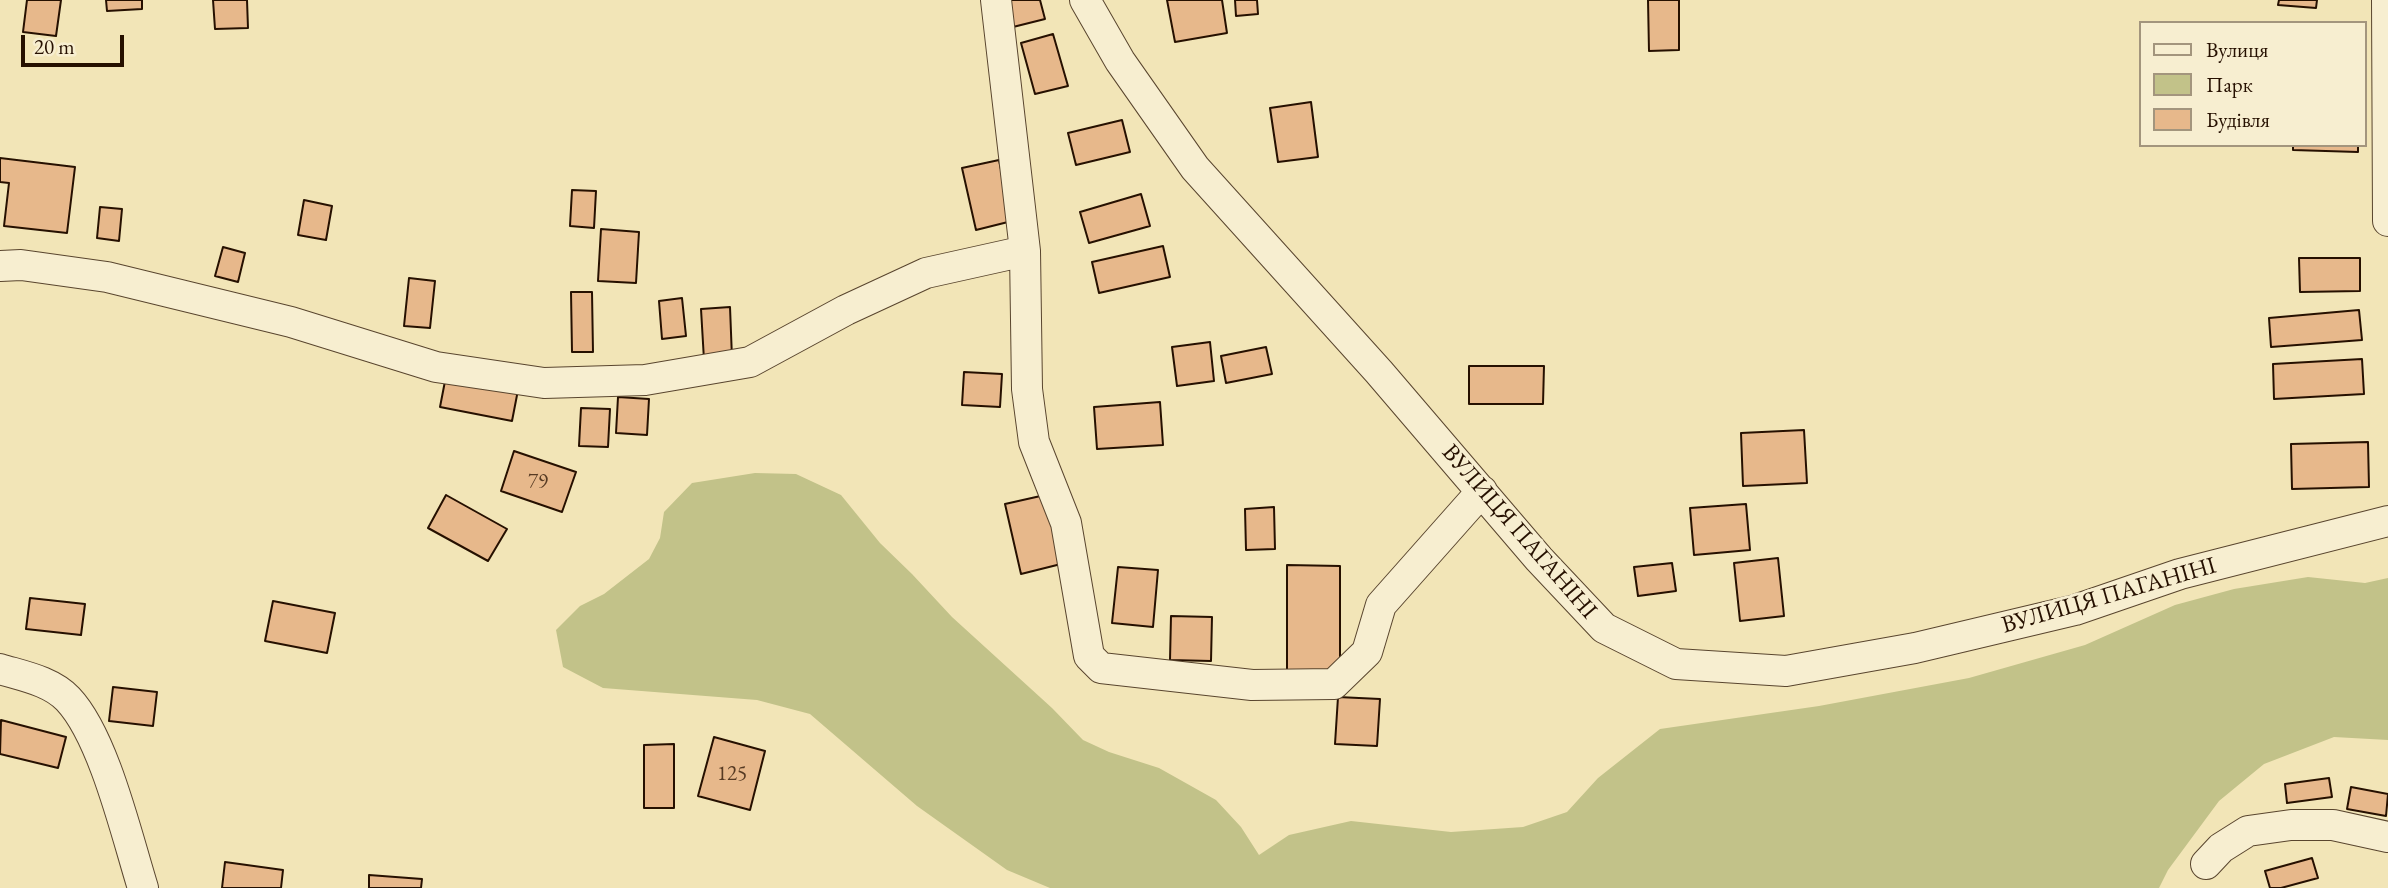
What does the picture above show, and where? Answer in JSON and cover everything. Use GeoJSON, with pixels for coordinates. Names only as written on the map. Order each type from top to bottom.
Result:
{"type":"FeatureCollection","features":[{"type":"Feature","properties":{"kind":"street"},"geometry":{"type":"LineString","coordinates":[[996,0],[1025,251],[1027,389],[1034,442],[1066,523],[1089,656],[1101,668],[1252,685],[1334,684],[1367,652],[1381,606],[1482,491]]}},
{"type":"Feature","properties":{"kind":"street","name":"ВУЛИЦЯ ПАГАНІНІ"},"geometry":{"type":"LineString","coordinates":[[1085,0],[1120,61],[1195,168],[1379,372],[1539,559],[1604,628],[1675,664],[1786,671],[1915,648],[2075,610],[2180,574],[2388,521]]}},
{"type":"Feature","properties":{"kind":"street"},"geometry":{"type":"LineString","coordinates":[[2387,0],[2388,221]]}},
{"type":"Feature","properties":{"kind":"street"},"geometry":{"type":"LineString","coordinates":[[0,266],[21,265],[107,277],[291,322],[436,368],[557,382],[645,380],[750,362],[845,310],[926,273],[1025,251]]}},
{"type":"Feature","properties":{"kind":"street"},"geometry":{"type":"LineString","coordinates":[[0,669],[39,681],[67,698],[89,729],[103,762],[143,888]]}},
{"type":"Feature","properties":{"kind":"street"},"geometry":{"type":"LineString","coordinates":[[2207,864],[2221,848],[2248,831],[2291,825],[2333,825],[2388,838]]}},
{"type":"Feature","properties":{"kind":"green space"},"geometry":{"type":"Polygon","coordinates":[[[755,473],[796,474],[841,495],[880,543],[952,617],[1052,708],[1083,740],[1109,752],[1159,768],[1216,800],[1241,827],[1259,855],[1289,835],[1351,821],[1451,832],[1523,827],[1567,812],[1598,778],[1660,729],[1819,706],[1969,678],[2085,645],[2175,605],[2234,589],[2308,577],[2365,583],[2388,578],[2388,740],[2334,737],[2264,764],[2219,801],[2168,870],[2159,888],[1050,888],[1007,870],[917,806],[810,714],[757,700],[603,688],[563,667],[556,630],[580,606],[604,594],[649,559],[660,538],[664,512],[692,483],[755,473]]]}},
{"type":"Feature","properties":{"kind":"building"},"geometry":{"type":"Polygon","coordinates":[[[27,0],[61,0],[56,36],[23,32],[27,0]]]}},
{"type":"Feature","properties":{"kind":"building"},"geometry":{"type":"Polygon","coordinates":[[[106,0],[142,0],[142,9],[107,11],[106,0]]]}},
{"type":"Feature","properties":{"kind":"building"},"geometry":{"type":"Polygon","coordinates":[[[213,0],[247,0],[248,28],[215,29],[213,0]]]}},
{"type":"Feature","properties":{"kind":"building"},"geometry":{"type":"Polygon","coordinates":[[[1007,0],[1040,0],[1045,19],[1013,27],[1007,0]]]}},
{"type":"Feature","properties":{"kind":"building"},"geometry":{"type":"Polygon","coordinates":[[[1167,0],[1222,0],[1227,33],[1175,42],[1167,0]]]}},
{"type":"Feature","properties":{"kind":"building"},"geometry":{"type":"Polygon","coordinates":[[[1235,0],[1257,0],[1258,14],[1236,16],[1235,0]]]}},
{"type":"Feature","properties":{"kind":"building"},"geometry":{"type":"Polygon","coordinates":[[[1648,0],[1679,0],[1679,50],[1649,51],[1648,0]]]}},
{"type":"Feature","properties":{"kind":"building"},"geometry":{"type":"Polygon","coordinates":[[[2279,0],[2317,0],[2316,8],[2278,5],[2279,0]]]}},
{"type":"Feature","properties":{"kind":"building"},"geometry":{"type":"Polygon","coordinates":[[[1053,34],[1068,86],[1035,94],[1021,43],[1053,34]]]}},
{"type":"Feature","properties":{"kind":"building"},"geometry":{"type":"Polygon","coordinates":[[[1311,102],[1318,157],[1278,162],[1270,108],[1311,102]]]}},
{"type":"Feature","properties":{"kind":"building"},"geometry":{"type":"Polygon","coordinates":[[[1122,120],[1130,152],[1076,165],[1068,133],[1122,120]]]}},
{"type":"Feature","properties":{"kind":"building"},"geometry":{"type":"Polygon","coordinates":[[[2293,147],[2358,147],[2358,152],[2293,150],[2293,147]]]}},
{"type":"Feature","properties":{"kind":"building"},"geometry":{"type":"Polygon","coordinates":[[[0,158],[75,167],[67,233],[4,226],[9,183],[0,182],[0,158]]]}},
{"type":"Feature","properties":{"kind":"building"},"geometry":{"type":"Polygon","coordinates":[[[999,160],[1012,221],[976,230],[962,168],[999,160]]]}},
{"type":"Feature","properties":{"kind":"building"},"geometry":{"type":"Polygon","coordinates":[[[572,190],[596,191],[594,228],[570,226],[572,190]]]}},
{"type":"Feature","properties":{"kind":"building"},"geometry":{"type":"Polygon","coordinates":[[[1141,194],[1150,226],[1089,243],[1080,212],[1141,194]]]}},
{"type":"Feature","properties":{"kind":"building"},"geometry":{"type":"Polygon","coordinates":[[[304,200],[332,206],[326,240],[298,235],[304,200]]]}},
{"type":"Feature","properties":{"kind":"building"},"geometry":{"type":"Polygon","coordinates":[[[100,207],[122,209],[119,241],[97,238],[100,207]]]}},
{"type":"Feature","properties":{"kind":"building"},"geometry":{"type":"Polygon","coordinates":[[[601,229],[639,232],[636,283],[598,281],[601,229]]]}},
{"type":"Feature","properties":{"kind":"building"},"geometry":{"type":"Polygon","coordinates":[[[1163,246],[1170,277],[1099,293],[1092,262],[1163,246]]]}},
{"type":"Feature","properties":{"kind":"building"},"geometry":{"type":"Polygon","coordinates":[[[223,247],[245,253],[238,282],[215,276],[223,247]]]}},
{"type":"Feature","properties":{"kind":"building"},"geometry":{"type":"Polygon","coordinates":[[[2299,258],[2360,258],[2360,291],[2300,292],[2299,258]]]}},
{"type":"Feature","properties":{"kind":"building"},"geometry":{"type":"Polygon","coordinates":[[[409,278],[435,281],[430,328],[404,326],[409,278]]]}},
{"type":"Feature","properties":{"kind":"building"},"geometry":{"type":"Polygon","coordinates":[[[571,292],[592,292],[593,352],[572,352],[571,292]]]}},
{"type":"Feature","properties":{"kind":"building"},"geometry":{"type":"Polygon","coordinates":[[[682,298],[686,336],[662,339],[659,301],[682,298]]]}},
{"type":"Feature","properties":{"kind":"building"},"geometry":{"type":"Polygon","coordinates":[[[730,307],[732,358],[704,360],[701,309],[730,307]]]}},
{"type":"Feature","properties":{"kind":"building"},"geometry":{"type":"Polygon","coordinates":[[[2359,310],[2362,340],[2271,347],[2269,318],[2359,310]]]}},
{"type":"Feature","properties":{"kind":"building"},"geometry":{"type":"Polygon","coordinates":[[[1210,342],[1214,381],[1177,386],[1172,347],[1210,342]]]}},
{"type":"Feature","properties":{"kind":"building"},"geometry":{"type":"Polygon","coordinates":[[[1266,347],[1272,374],[1226,383],[1221,356],[1266,347]]]}},
{"type":"Feature","properties":{"kind":"building"},"geometry":{"type":"Polygon","coordinates":[[[2362,359],[2364,394],[2274,399],[2273,364],[2362,359]]]}},
{"type":"Feature","properties":{"kind":"building"},"geometry":{"type":"Polygon","coordinates":[[[1469,366],[1544,366],[1543,404],[1469,404],[1469,366]]]}},
{"type":"Feature","properties":{"kind":"building"},"geometry":{"type":"Polygon","coordinates":[[[964,372],[1002,374],[1000,407],[962,405],[964,372]]]}},
{"type":"Feature","properties":{"kind":"building"},"geometry":{"type":"Polygon","coordinates":[[[446,376],[518,390],[512,421],[440,407],[446,376]]]}},
{"type":"Feature","properties":{"kind":"building"},"geometry":{"type":"Polygon","coordinates":[[[618,397],[649,399],[647,435],[616,433],[618,397]]]}},
{"type":"Feature","properties":{"kind":"building"},"geometry":{"type":"Polygon","coordinates":[[[1160,402],[1163,445],[1097,449],[1094,407],[1160,402]]]}},
{"type":"Feature","properties":{"kind":"building"},"geometry":{"type":"Polygon","coordinates":[[[581,408],[610,409],[608,447],[579,446],[581,408]]]}},
{"type":"Feature","properties":{"kind":"building"},"geometry":{"type":"Polygon","coordinates":[[[1804,430],[1807,483],[1743,486],[1741,433],[1804,430]]]}},
{"type":"Feature","properties":{"kind":"building"},"geometry":{"type":"Polygon","coordinates":[[[2368,442],[2369,487],[2292,489],[2291,444],[2368,442]]]}},
{"type":"Feature","properties":{"kind":"building"},"geometry":{"type":"Polygon","coordinates":[[[514,451],[576,472],[562,512],[501,491],[514,451]]]}},
{"type":"Feature","properties":{"kind":"building"},"geometry":{"type":"Polygon","coordinates":[[[446,495],[507,529],[488,561],[428,528],[446,495]]]}},
{"type":"Feature","properties":{"kind":"building"},"geometry":{"type":"Polygon","coordinates":[[[1045,495],[1061,564],[1021,574],[1005,504],[1045,495]]]}},
{"type":"Feature","properties":{"kind":"building"},"geometry":{"type":"Polygon","coordinates":[[[1746,504],[1750,550],[1694,555],[1690,508],[1746,504]]]}},
{"type":"Feature","properties":{"kind":"building"},"geometry":{"type":"Polygon","coordinates":[[[1274,507],[1275,549],[1246,550],[1245,509],[1274,507]]]}},
{"type":"Feature","properties":{"kind":"building"},"geometry":{"type":"Polygon","coordinates":[[[1778,558],[1784,616],[1740,621],[1734,563],[1778,558]]]}},
{"type":"Feature","properties":{"kind":"building"},"geometry":{"type":"Polygon","coordinates":[[[1672,563],[1676,591],[1638,596],[1634,567],[1672,563]]]}},
{"type":"Feature","properties":{"kind":"building"},"geometry":{"type":"Polygon","coordinates":[[[1287,565],[1340,566],[1340,670],[1287,670],[1287,565]]]}},
{"type":"Feature","properties":{"kind":"building"},"geometry":{"type":"Polygon","coordinates":[[[1118,567],[1158,570],[1153,627],[1112,623],[1118,567]]]}},
{"type":"Feature","properties":{"kind":"building"},"geometry":{"type":"Polygon","coordinates":[[[30,598],[85,604],[81,635],[26,629],[30,598]]]}},
{"type":"Feature","properties":{"kind":"building"},"geometry":{"type":"Polygon","coordinates":[[[273,601],[335,613],[327,653],[265,641],[273,601]]]}},
{"type":"Feature","properties":{"kind":"building"},"geometry":{"type":"Polygon","coordinates":[[[1171,616],[1212,617],[1211,661],[1170,660],[1171,616]]]}},
{"type":"Feature","properties":{"kind":"building"},"geometry":{"type":"Polygon","coordinates":[[[113,687],[157,692],[153,726],[109,721],[113,687]]]}},
{"type":"Feature","properties":{"kind":"building"},"geometry":{"type":"Polygon","coordinates":[[[1338,697],[1380,699],[1377,746],[1335,744],[1338,697]]]}},
{"type":"Feature","properties":{"kind":"building"},"geometry":{"type":"Polygon","coordinates":[[[1,720],[66,737],[58,768],[0,754],[1,720]]]}},
{"type":"Feature","properties":{"kind":"building"},"geometry":{"type":"Polygon","coordinates":[[[714,737],[765,751],[750,810],[698,796],[714,737]]]}},
{"type":"Feature","properties":{"kind":"building"},"geometry":{"type":"Polygon","coordinates":[[[674,744],[674,808],[644,808],[644,745],[674,744]]]}},
{"type":"Feature","properties":{"kind":"building"},"geometry":{"type":"Polygon","coordinates":[[[2329,778],[2332,797],[2287,803],[2285,784],[2329,778]]]}},
{"type":"Feature","properties":{"kind":"building"},"geometry":{"type":"Polygon","coordinates":[[[2351,787],[2388,794],[2386,816],[2347,809],[2351,787]]]}},
{"type":"Feature","properties":{"kind":"building"},"geometry":{"type":"Polygon","coordinates":[[[2312,858],[2318,878],[2281,888],[2270,888],[2265,871],[2312,858]]]}},
{"type":"Feature","properties":{"kind":"building"},"geometry":{"type":"Polygon","coordinates":[[[225,862],[283,870],[281,888],[222,888],[225,862]]]}},
{"type":"Feature","properties":{"kind":"building"},"geometry":{"type":"Polygon","coordinates":[[[369,875],[422,879],[421,888],[369,888],[369,875]]]}}]}
